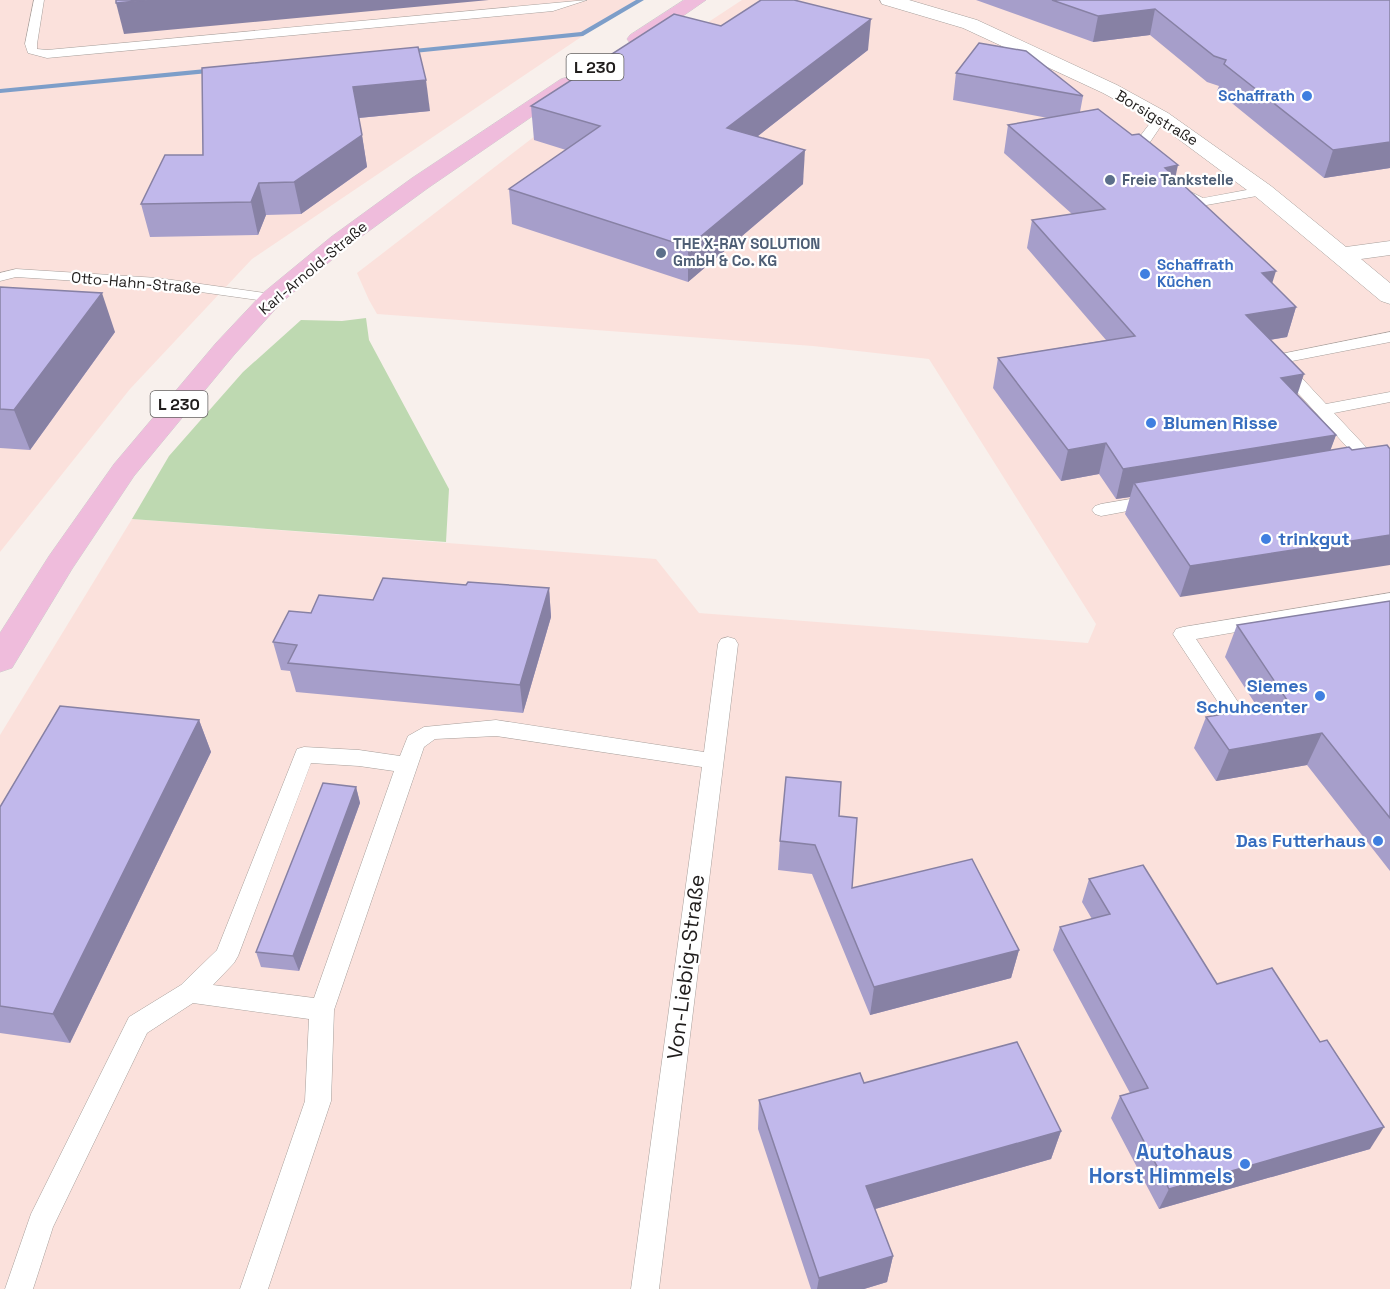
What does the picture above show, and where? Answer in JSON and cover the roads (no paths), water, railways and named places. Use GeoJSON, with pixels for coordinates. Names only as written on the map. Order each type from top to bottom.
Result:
{"type":"FeatureCollection","features":[{"type":"Feature","properties":{"kind":"main road","name":"L 230"},"geometry":{"type":"LineString","coordinates":[[618,52],[697,0]]}},
{"type":"Feature","properties":{"kind":"main road","name":"Karl-Arnold-Straße"},"geometry":{"type":"LineString","coordinates":[[0,660],[60,563],[124,470],[272,298],[339,242],[420,183],[581,75]]}},
{"type":"Feature","properties":{"kind":"street","name":"Borsigstraße"},"geometry":{"type":"LineString","coordinates":[[889,0],[970,24],[1110,89],[1161,117],[1263,191],[1390,296]]}},
{"type":"Feature","properties":{"kind":"street"},"geometry":{"type":"LineString","coordinates":[[1341,255],[1390,248]]}},
{"type":"Feature","properties":{"kind":"lane"},"geometry":{"type":"LineString","coordinates":[[39,0],[31,44],[32,51],[47,54],[553,8],[582,0]]}},
{"type":"Feature","properties":{"kind":"lane"},"geometry":{"type":"LineString","coordinates":[[1141,156],[1132,148],[1143,142],[1161,117]]}},
{"type":"Feature","properties":{"kind":"lane"},"geometry":{"type":"LineString","coordinates":[[1143,142],[1157,153]]}},
{"type":"Feature","properties":{"kind":"lane"},"geometry":{"type":"LineString","coordinates":[[1203,191],[1218,199]]}},
{"type":"Feature","properties":{"kind":"lane"},"geometry":{"type":"LineString","coordinates":[[1187,194],[1201,202],[1263,191]]}},
{"type":"Feature","properties":{"kind":"lane","name":"Otto-Hahn-Straße"},"geometry":{"type":"LineString","coordinates":[[0,277],[16,273],[158,282],[272,298]]}},
{"type":"Feature","properties":{"kind":"lane"},"geometry":{"type":"LineString","coordinates":[[1382,464],[1322,410],[1276,360],[1390,337]]}},
{"type":"Feature","properties":{"kind":"lane"},"geometry":{"type":"LineString","coordinates":[[1322,410],[1390,397]]}},
{"type":"Feature","properties":{"kind":"lane"},"geometry":{"type":"LineString","coordinates":[[1351,469],[1382,464]]}},
{"type":"Feature","properties":{"kind":"lane"},"geometry":{"type":"LineString","coordinates":[[1101,510],[1169,499]]}},
{"type":"Feature","properties":{"kind":"lane"},"geometry":{"type":"LineString","coordinates":[[1240,720],[1182,634],[1390,599]]}},
{"type":"Feature","properties":{"kind":"lane","name":"Von-Liebig-Straße"},"geometry":{"type":"LineString","coordinates":[[645,1289],[728,644]]}},
{"type":"Feature","properties":{"kind":"lane"},"geometry":{"type":"LineString","coordinates":[[254,1289],[318,1101],[322,1010],[415,742],[431,732],[496,728],[713,761]]}},
{"type":"Feature","properties":{"kind":"lane"},"geometry":{"type":"LineString","coordinates":[[19,1289],[41,1223],[138,1025],[190,992],[226,956],[304,755],[359,758],[408,765]]}},
{"type":"Feature","properties":{"kind":"lane"},"geometry":{"type":"LineString","coordinates":[[190,992],[322,1010]]}},
{"type":"Feature","properties":{"kind":"waterway"},"geometry":{"type":"LineString","coordinates":[[404,52],[583,34],[641,0]]}},
{"type":"Feature","properties":{"kind":"waterway"},"geometry":{"type":"LineString","coordinates":[[0,91],[216,70]]}},
{"type":"Feature","properties":{"kind":"place","name":"Schaffrath"},"geometry":{"type":"Point","coordinates":[1307,96]}},
{"type":"Feature","properties":{"kind":"place","name":"Freie Tankstelle"},"geometry":{"type":"Point","coordinates":[1110,180]}},
{"type":"Feature","properties":{"kind":"place","name":"THE X-RAY SOLUTION GmbH & Co. KG"},"geometry":{"type":"Point","coordinates":[661,253]}},
{"type":"Feature","properties":{"kind":"place","name":"Schaffrath Küchen"},"geometry":{"type":"Point","coordinates":[1145,274]}},
{"type":"Feature","properties":{"kind":"place","name":"Blumen Risse"},"geometry":{"type":"Point","coordinates":[1151,423]}},
{"type":"Feature","properties":{"kind":"place","name":"trinkgut"},"geometry":{"type":"Point","coordinates":[1266,539]}},
{"type":"Feature","properties":{"kind":"place","name":"Siemes Schuhcenter"},"geometry":{"type":"Point","coordinates":[1320,696]}},
{"type":"Feature","properties":{"kind":"place","name":"Das Futterhaus"},"geometry":{"type":"Point","coordinates":[1378,841]}},
{"type":"Feature","properties":{"kind":"place","name":"Autohaus Horst Himmels"},"geometry":{"type":"Point","coordinates":[1245,1164]}}]}
